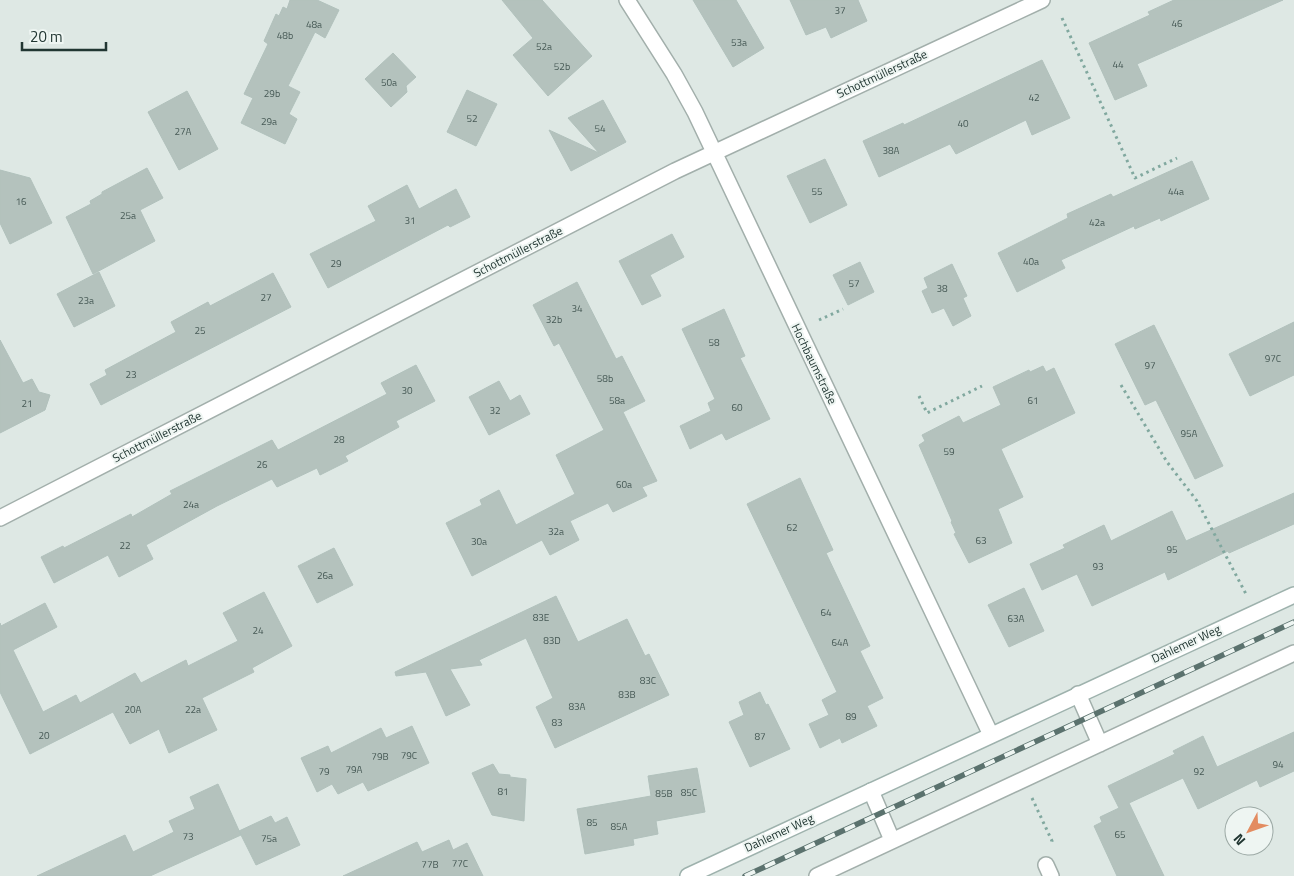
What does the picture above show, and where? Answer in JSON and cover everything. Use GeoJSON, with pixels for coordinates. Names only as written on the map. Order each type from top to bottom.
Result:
{"type":"FeatureCollection","features":[{"type":"Feature","properties":{"kind":"street","name":"Hochbaumstraße"},"geometry":{"type":"LineString","coordinates":[[627,0],[674,74],[695,112],[991,735]]}},
{"type":"Feature","properties":{"kind":"street","name":"Schottmüllerstraße"},"geometry":{"type":"LineString","coordinates":[[0,518],[714,152],[1042,0]]}},
{"type":"Feature","properties":{"kind":"street","name":"Dahlemer Weg"},"geometry":{"type":"LineString","coordinates":[[688,876],[1294,595]]}},
{"type":"Feature","properties":{"kind":"street"},"geometry":{"type":"LineString","coordinates":[[817,876],[1294,653]]}},
{"type":"Feature","properties":{"kind":"street"},"geometry":{"type":"LineString","coordinates":[[1078,694],[1100,744]]}},
{"type":"Feature","properties":{"kind":"street"},"geometry":{"type":"LineString","coordinates":[[871,791],[892,840]]}},
{"type":"Feature","properties":{"kind":"path"},"geometry":{"type":"LineString","coordinates":[[1062,18],[1134,178],[1177,158]]}},
{"type":"Feature","properties":{"kind":"path"},"geometry":{"type":"LineString","coordinates":[[819,320],[843,309]]}},
{"type":"Feature","properties":{"kind":"path"},"geometry":{"type":"LineString","coordinates":[[1121,384],[1167,462],[1196,501],[1247,594]]}},
{"type":"Feature","properties":{"kind":"path"},"geometry":{"type":"LineString","coordinates":[[919,396],[927,413],[982,386]]}},
{"type":"Feature","properties":{"kind":"path"},"geometry":{"type":"LineString","coordinates":[[1023,780],[1052,841],[1048,871]]}},
{"type":"Feature","properties":{"kind":"building"},"geometry":{"type":"Polygon","coordinates":[[[290,0],[317,0],[339,10],[325,38],[315,32],[288,86],[300,92],[289,114],[297,119],[285,144],[241,123],[253,98],[244,94],[268,44],[264,41],[276,14],[279,16],[283,7],[287,9],[290,0]]]}},
{"type":"Feature","properties":{"kind":"building"},"geometry":{"type":"Polygon","coordinates":[[[502,0],[542,0],[592,56],[548,96],[513,55],[533,38],[502,0]]]}},
{"type":"Feature","properties":{"kind":"building"},"geometry":{"type":"Polygon","coordinates":[[[693,0],[736,0],[764,48],[733,67],[693,0]]]}},
{"type":"Feature","properties":{"kind":"building"},"geometry":{"type":"Polygon","coordinates":[[[790,0],[858,0],[867,21],[831,38],[826,27],[806,35],[790,0]]]}},
{"type":"Feature","properties":{"kind":"building"},"geometry":{"type":"Polygon","coordinates":[[[1174,0],[1283,0],[1137,64],[1147,86],[1115,100],[1089,43],[1150,15],[1148,12],[1174,0]]]}},
{"type":"Feature","properties":{"kind":"building"},"geometry":{"type":"Polygon","coordinates":[[[393,53],[416,77],[406,86],[407,92],[391,107],[365,79],[393,53]]]}},
{"type":"Feature","properties":{"kind":"building"},"geometry":{"type":"Polygon","coordinates":[[[1042,60],[1070,118],[1032,135],[1026,120],[956,154],[950,144],[879,177],[863,141],[903,123],[904,125],[1042,60]]]}},
{"type":"Feature","properties":{"kind":"building"},"geometry":{"type":"Polygon","coordinates":[[[467,90],[497,104],[476,146],[447,132],[467,90]]]}},
{"type":"Feature","properties":{"kind":"building"},"geometry":{"type":"Polygon","coordinates":[[[187,91],[218,149],[179,170],[148,112],[187,91]]]}},
{"type":"Feature","properties":{"kind":"building"},"geometry":{"type":"Polygon","coordinates":[[[603,100],[626,142],[571,171],[549,130],[599,153],[568,118],[603,100]]]}},
{"type":"Feature","properties":{"kind":"building"},"geometry":{"type":"Polygon","coordinates":[[[825,159],[847,205],[810,223],[787,176],[825,159]]]}},
{"type":"Feature","properties":{"kind":"building"},"geometry":{"type":"Polygon","coordinates":[[[1192,161],[1209,199],[1161,221],[1160,218],[1135,229],[1134,226],[1061,260],[1065,268],[1017,292],[998,253],[1068,218],[1067,214],[1111,194],[1113,197],[1192,161]]]}},
{"type":"Feature","properties":{"kind":"building"},"geometry":{"type":"Polygon","coordinates":[[[147,168],[163,198],[140,210],[155,241],[93,274],[66,217],[91,204],[90,201],[102,194],[102,192],[147,168]]]}},
{"type":"Feature","properties":{"kind":"building"},"geometry":{"type":"Polygon","coordinates":[[[0,170],[30,178],[52,223],[10,244],[0,223],[0,170]]]}},
{"type":"Feature","properties":{"kind":"building"},"geometry":{"type":"Polygon","coordinates":[[[407,185],[419,209],[456,189],[470,217],[450,227],[448,225],[328,288],[310,254],[376,221],[368,206],[407,185]]]}},
{"type":"Feature","properties":{"kind":"building"},"geometry":{"type":"Polygon","coordinates":[[[672,234],[684,257],[650,275],[661,296],[642,305],[619,261],[672,234]]]}},
{"type":"Feature","properties":{"kind":"building"},"geometry":{"type":"Polygon","coordinates":[[[860,262],[874,292],[848,305],[833,275],[860,262]]]}},
{"type":"Feature","properties":{"kind":"building"},"geometry":{"type":"Polygon","coordinates":[[[952,264],[967,296],[963,298],[971,316],[953,326],[944,308],[932,313],[922,291],[928,288],[924,278],[952,264]]]}},
{"type":"Feature","properties":{"kind":"building"},"geometry":{"type":"Polygon","coordinates":[[[99,272],[115,306],[74,327],[57,294],[99,272]]]}},
{"type":"Feature","properties":{"kind":"building"},"geometry":{"type":"Polygon","coordinates":[[[273,273],[291,307],[101,405],[90,384],[107,375],[105,370],[176,332],[171,322],[208,302],[210,306],[273,273]]]}},
{"type":"Feature","properties":{"kind":"building"},"geometry":{"type":"Polygon","coordinates":[[[577,282],[616,359],[622,356],[645,401],[623,412],[657,481],[642,487],[647,496],[613,512],[608,503],[570,521],[579,540],[550,555],[542,540],[472,576],[446,523],[482,505],[480,500],[499,490],[516,525],[575,494],[556,455],[604,430],[559,343],[554,346],[533,305],[577,282]]]}},
{"type":"Feature","properties":{"kind":"building"},"geometry":{"type":"Polygon","coordinates":[[[724,309],[745,356],[740,358],[770,419],[726,440],[722,433],[690,449],[680,426],[711,411],[708,403],[715,399],[682,329],[724,309]]]}},
{"type":"Feature","properties":{"kind":"building"},"geometry":{"type":"Polygon","coordinates":[[[1294,322],[1294,375],[1250,396],[1229,354],[1294,322]]]}},
{"type":"Feature","properties":{"kind":"building"},"geometry":{"type":"Polygon","coordinates":[[[1154,325],[1223,466],[1195,479],[1156,400],[1145,405],[1115,344],[1154,325]]]}},
{"type":"Feature","properties":{"kind":"building"},"geometry":{"type":"Polygon","coordinates":[[[0,340],[23,383],[32,379],[39,392],[50,395],[45,410],[0,433],[0,340]]]}},
{"type":"Feature","properties":{"kind":"building"},"geometry":{"type":"Polygon","coordinates":[[[416,365],[435,401],[396,421],[399,427],[345,456],[348,461],[320,475],[317,468],[277,487],[272,479],[217,506],[146,545],[153,559],[119,577],[108,555],[54,583],[41,557],[63,546],[64,548],[131,514],[132,517],[172,494],[170,491],[272,440],[278,450],[387,394],[381,383],[416,365]]]}},
{"type":"Feature","properties":{"kind":"building"},"geometry":{"type":"Polygon","coordinates":[[[1043,366],[1046,372],[1054,368],[1075,413],[1001,449],[1023,497],[998,509],[1012,543],[969,563],[954,534],[956,533],[952,521],[919,445],[925,441],[922,435],[959,416],[963,423],[1001,405],[993,387],[1029,370],[1030,372],[1043,366]]]}},
{"type":"Feature","properties":{"kind":"building"},"geometry":{"type":"Polygon","coordinates":[[[499,381],[510,401],[520,395],[530,414],[489,435],[469,397],[499,381]]]}},
{"type":"Feature","properties":{"kind":"building"},"geometry":{"type":"Polygon","coordinates":[[[800,478],[833,550],[826,553],[870,646],[860,651],[883,698],[867,706],[877,726],[842,743],[840,738],[820,748],[809,724],[829,715],[822,700],[837,692],[747,504],[800,478]]]}},
{"type":"Feature","properties":{"kind":"building"},"geometry":{"type":"Polygon","coordinates":[[[1294,493],[1294,524],[1229,553],[1228,551],[1168,580],[1165,572],[1092,606],[1077,574],[1042,590],[1030,564],[1065,548],[1063,545],[1104,525],[1111,541],[1172,511],[1186,541],[1294,493]]]}},
{"type":"Feature","properties":{"kind":"building"},"geometry":{"type":"Polygon","coordinates":[[[334,548],[353,585],[317,603],[298,566],[334,548]]]}},
{"type":"Feature","properties":{"kind":"building"},"geometry":{"type":"Polygon","coordinates":[[[1024,588],[1044,631],[1009,647],[988,605],[1024,588]]]}},
{"type":"Feature","properties":{"kind":"building"},"geometry":{"type":"Polygon","coordinates":[[[264,592],[292,646],[252,668],[254,672],[202,698],[217,730],[169,753],[159,729],[130,744],[113,712],[30,754],[0,692],[0,623],[1,626],[45,603],[57,627],[13,650],[43,712],[76,695],[80,703],[135,673],[141,683],[186,660],[188,666],[238,641],[223,613],[264,592]]]}},
{"type":"Feature","properties":{"kind":"building"},"geometry":{"type":"Polygon","coordinates":[[[556,596],[578,642],[627,619],[645,656],[649,654],[669,695],[555,748],[536,707],[553,698],[526,638],[479,660],[482,665],[450,669],[470,705],[446,716],[426,672],[396,676],[395,672],[556,596]]]}},
{"type":"Feature","properties":{"kind":"building"},"geometry":{"type":"Polygon","coordinates":[[[760,692],[790,749],[750,767],[729,722],[744,715],[739,702],[760,692]]]}},
{"type":"Feature","properties":{"kind":"building"},"geometry":{"type":"Polygon","coordinates":[[[412,726],[429,763],[368,791],[363,782],[338,794],[332,784],[317,792],[301,758],[328,746],[331,753],[381,728],[386,738],[412,726]]]}},
{"type":"Feature","properties":{"kind":"building"},"geometry":{"type":"Polygon","coordinates":[[[1294,732],[1294,771],[1260,787],[1257,780],[1198,809],[1183,778],[1129,803],[1164,876],[1117,876],[1094,826],[1102,822],[1100,817],[1119,808],[1108,786],[1175,754],[1173,751],[1203,736],[1217,767],[1294,732]]]}},
{"type":"Feature","properties":{"kind":"building"},"geometry":{"type":"Polygon","coordinates":[[[493,764],[499,774],[526,779],[524,821],[492,815],[472,773],[493,764]]]}},
{"type":"Feature","properties":{"kind":"building"},"geometry":{"type":"Polygon","coordinates":[[[697,768],[705,812],[656,821],[658,834],[633,839],[634,845],[585,854],[577,809],[651,796],[648,776],[697,768]]]}},
{"type":"Feature","properties":{"kind":"building"},"geometry":{"type":"Polygon","coordinates":[[[218,784],[241,835],[150,876],[37,876],[125,835],[133,852],[174,832],[169,821],[195,809],[190,797],[218,784]]]}},
{"type":"Feature","properties":{"kind":"building"},"geometry":{"type":"Polygon","coordinates":[[[271,816],[275,823],[287,817],[300,845],[256,865],[239,831],[271,816]]]}},
{"type":"Feature","properties":{"kind":"building"},"geometry":{"type":"Polygon","coordinates":[[[449,840],[453,850],[467,843],[483,876],[343,876],[417,842],[422,852],[449,840]]]}},
{"type":"Feature","properties":{"kind":"railway"},"geometry":{"type":"LineString","coordinates":[[745,876],[1294,622]]}}]}
